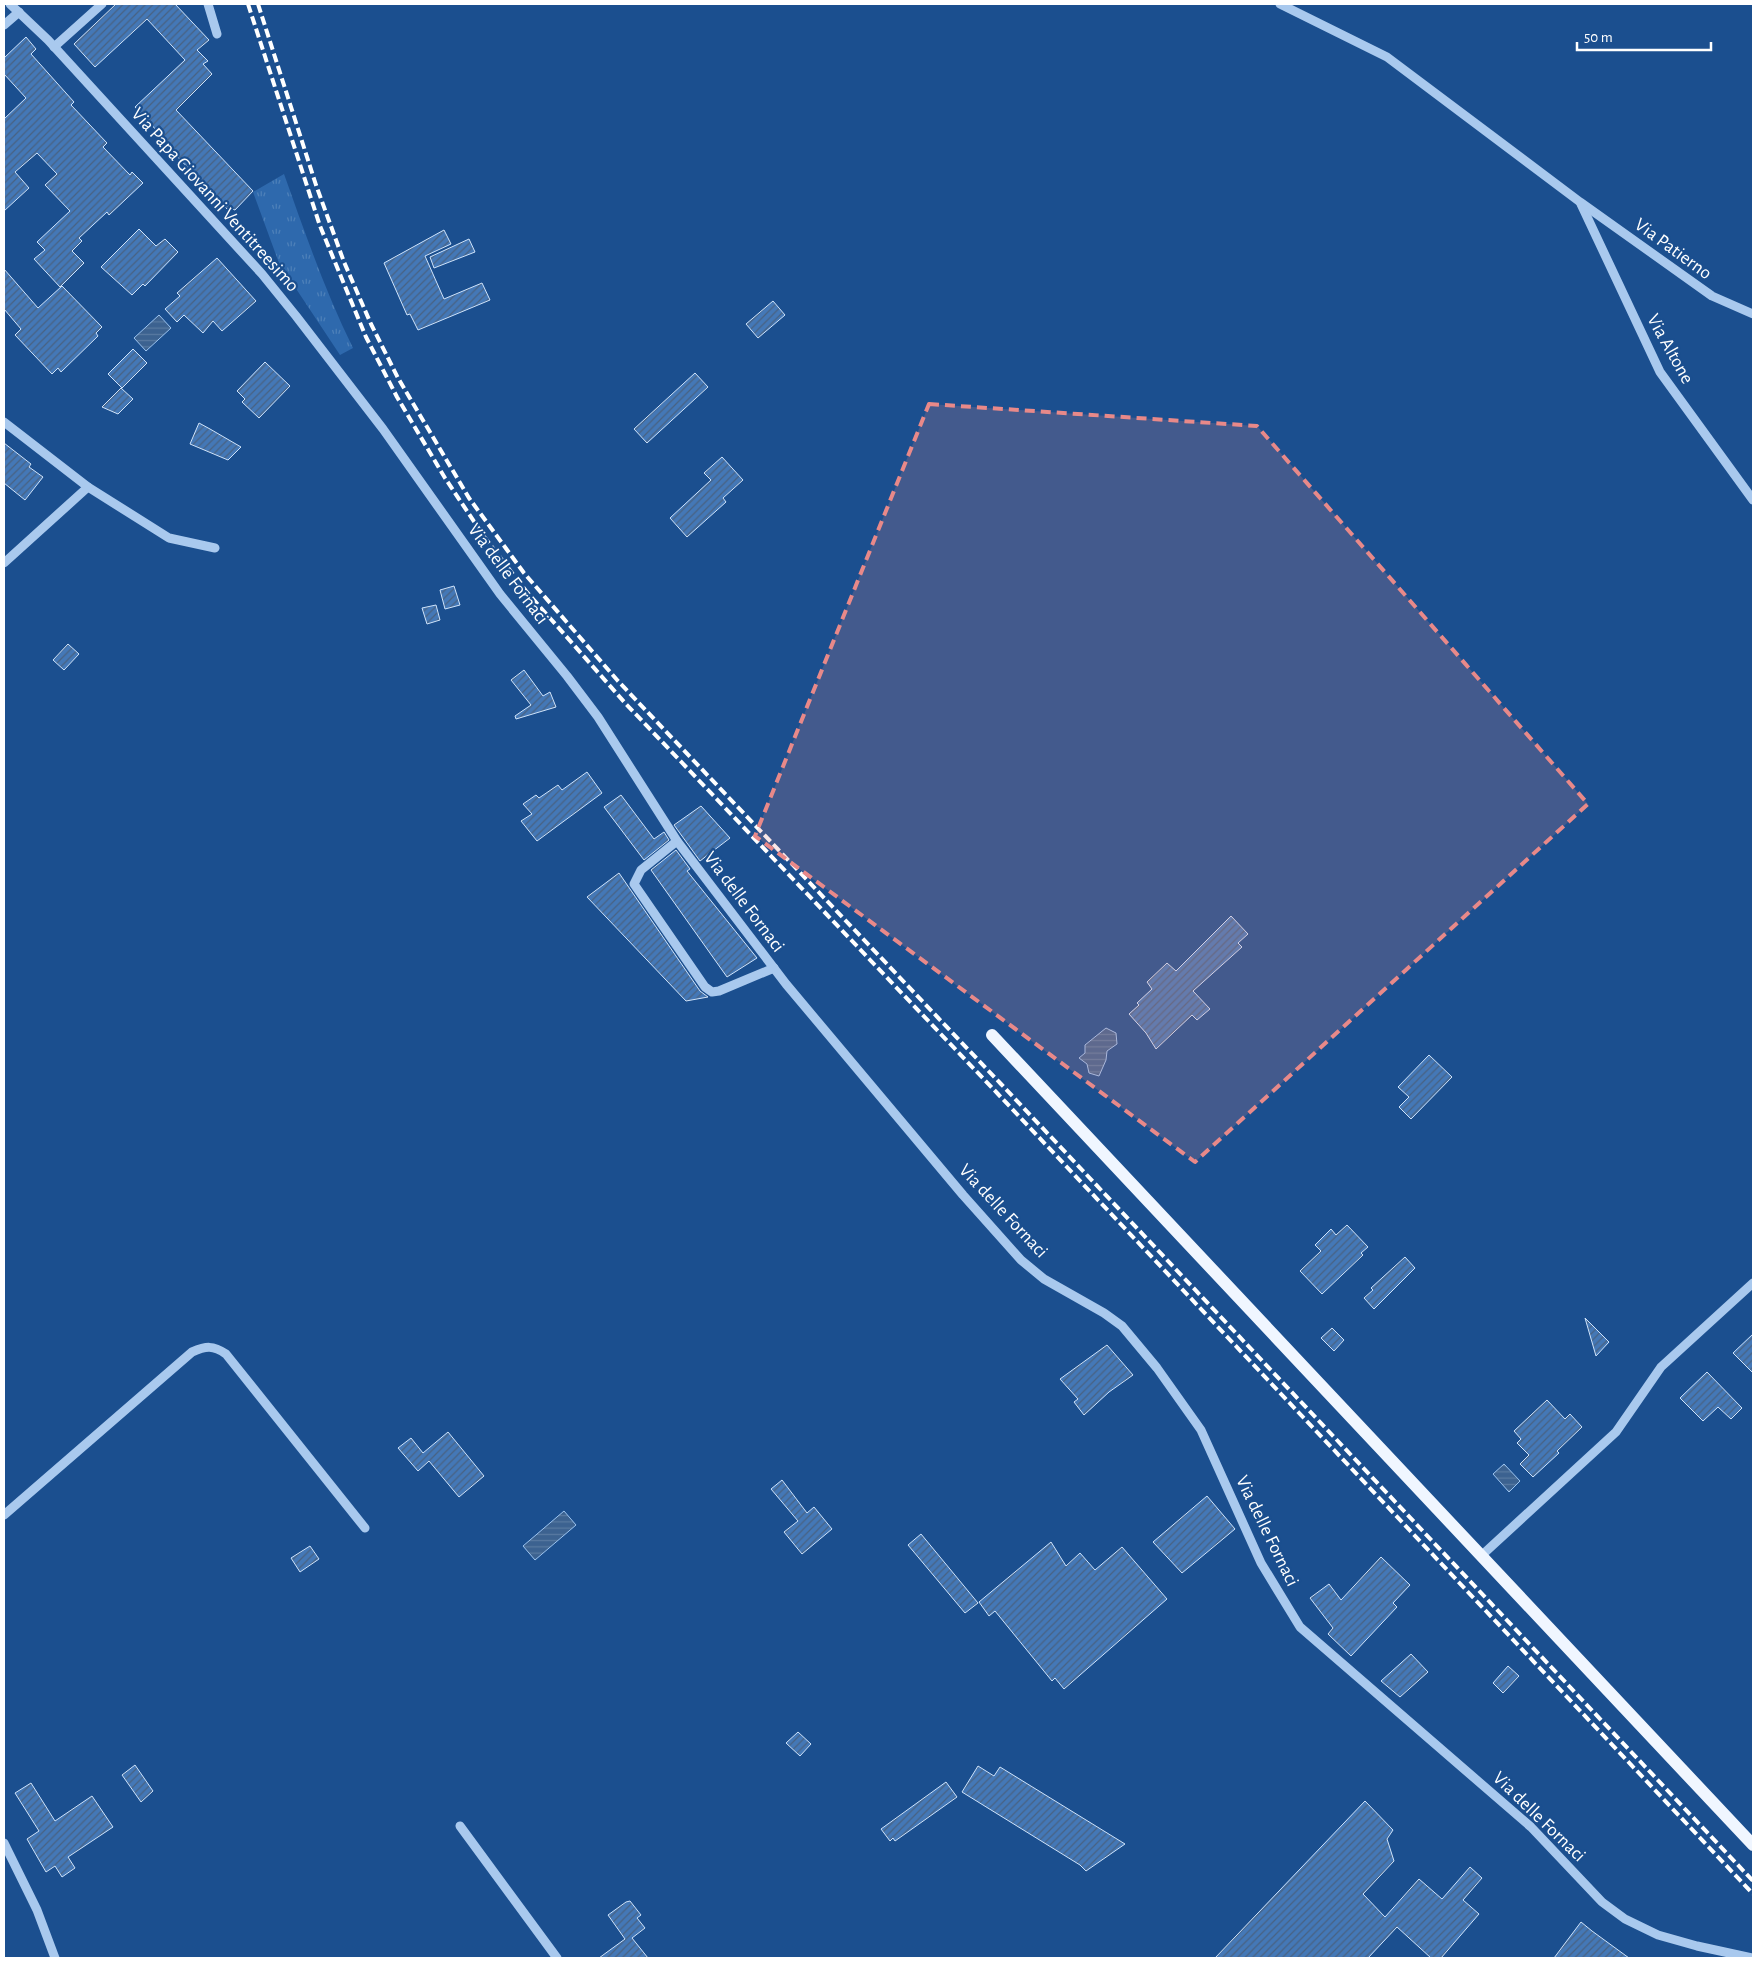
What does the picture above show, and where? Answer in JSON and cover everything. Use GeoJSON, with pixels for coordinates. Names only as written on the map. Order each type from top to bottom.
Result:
{"type":"FeatureCollection","features":[{"type":"Feature","properties":{"kind":"main road"},"geometry":{"type":"LineString","coordinates":[[992,1035],[1753,1845]]}},
{"type":"Feature","properties":{"kind":"street","name":"Via Papa Giovanni Ventitreesimo"},"geometry":{"type":"LineString","coordinates":[[10,4],[54,47],[262,274],[383,429]]}},
{"type":"Feature","properties":{"kind":"street"},"geometry":{"type":"LineString","coordinates":[[54,47],[102,4]]}},
{"type":"Feature","properties":{"kind":"street"},"geometry":{"type":"LineString","coordinates":[[208,4],[217,34]]}},
{"type":"Feature","properties":{"kind":"street","name":"Via Patierno"},"geometry":{"type":"LineString","coordinates":[[1280,4],[1386,57],[1580,202],[1712,296],[1753,314]]}},
{"type":"Feature","properties":{"kind":"street"},"geometry":{"type":"LineString","coordinates":[[4,25],[19,12]]}},
{"type":"Feature","properties":{"kind":"street","name":"Via Altone"},"geometry":{"type":"LineString","coordinates":[[1580,202],[1660,372],[1753,500]]}},
{"type":"Feature","properties":{"kind":"street"},"geometry":{"type":"LineString","coordinates":[[4,422],[88,487],[169,538],[215,548]]}},
{"type":"Feature","properties":{"kind":"street","name":"Via delle Fornaci"},"geometry":{"type":"LineString","coordinates":[[383,429],[500,594],[598,717],[677,841],[774,968],[950,1180],[1021,1260],[1044,1279],[1104,1313],[1122,1326],[1158,1368],[1201,1430],[1261,1563],[1285,1604],[1310,1638],[1531,1827],[1602,1902],[1625,1919],[1658,1934],[1697,1946],[1752,1958]]}},
{"type":"Feature","properties":{"kind":"street"},"geometry":{"type":"LineString","coordinates":[[4,563],[88,487]]}},
{"type":"Feature","properties":{"kind":"street"},"geometry":{"type":"LineString","coordinates":[[677,841],[641,870],[634,884],[705,987],[712,992],[719,991],[774,968]]}},
{"type":"Feature","properties":{"kind":"street"},"geometry":{"type":"LineString","coordinates":[[1481,1556],[1616,1432],[1661,1367],[1753,1283]]}},
{"type":"Feature","properties":{"kind":"street"},"geometry":{"type":"LineString","coordinates":[[4,1515],[192,1352],[206,1346],[218,1349],[226,1354],[365,1528]]}},
{"type":"Feature","properties":{"kind":"street"},"geometry":{"type":"LineString","coordinates":[[460,1826],[557,1958]]}},
{"type":"Feature","properties":{"kind":"street"},"geometry":{"type":"LineString","coordinates":[[4,1843],[37,1910],[55,1958]]}},
{"type":"Feature","properties":{"kind":"highlighted area"},"geometry":{"type":"Polygon","coordinates":[[[929,404],[1257,426],[1588,804],[1195,1162],[755,836],[929,404]]]}},
{"type":"Feature","properties":{"kind":"green space"},"geometry":{"type":"Polygon","coordinates":[[[284,174],[324,283],[353,348],[340,355],[279,263],[253,192],[284,174]]]}},
{"type":"Feature","properties":{"kind":"shaded area"},"geometry":{"type":"Polygon","coordinates":[[[159,315],[171,328],[146,351],[134,338],[159,315]]]}},
{"type":"Feature","properties":{"kind":"shaded area"},"geometry":{"type":"Polygon","coordinates":[[[1106,1028],[1116,1033],[1117,1044],[1107,1051],[1106,1060],[1099,1076],[1089,1073],[1087,1064],[1079,1058],[1085,1053],[1085,1045],[1106,1028]]]}},
{"type":"Feature","properties":{"kind":"shaded area"},"geometry":{"type":"Polygon","coordinates":[[[1504,1464],[1520,1481],[1509,1492],[1493,1474],[1504,1464]]]}},
{"type":"Feature","properties":{"kind":"shaded area"},"geometry":{"type":"Polygon","coordinates":[[[564,1511],[576,1525],[535,1560],[523,1546],[564,1511]]]}},
{"type":"Feature","properties":{"kind":"building"},"geometry":{"type":"Polygon","coordinates":[[[116,4],[175,4],[209,40],[197,50],[208,61],[203,64],[212,74],[176,110],[253,191],[235,210],[227,209],[155,133],[158,132],[135,107],[185,60],[147,19],[95,67],[74,44],[116,4]]]}},
{"type":"Feature","properties":{"kind":"building"},"geometry":{"type":"Polygon","coordinates":[[[26,37],[36,49],[31,54],[74,102],[71,105],[107,143],[103,147],[130,175],[132,172],[143,183],[109,215],[107,212],[79,238],[82,241],[72,251],[84,263],[60,287],[34,259],[45,250],[37,242],[70,211],[45,185],[57,174],[37,153],[15,172],[29,188],[4,211],[4,119],[26,98],[4,74],[4,58],[26,37]]]}},
{"type":"Feature","properties":{"kind":"building"},"geometry":{"type":"Polygon","coordinates":[[[139,229],[156,246],[165,239],[178,252],[145,286],[143,284],[132,295],[101,267],[139,229]]]}},
{"type":"Feature","properties":{"kind":"building"},"geometry":{"type":"Polygon","coordinates":[[[444,230],[451,244],[425,256],[444,299],[482,283],[490,300],[418,330],[410,314],[407,315],[384,263],[444,230]]]}},
{"type":"Feature","properties":{"kind":"building"},"geometry":{"type":"Polygon","coordinates":[[[469,239],[475,252],[434,268],[430,257],[469,239]]]}},
{"type":"Feature","properties":{"kind":"building"},"geometry":{"type":"Polygon","coordinates":[[[217,258],[256,301],[222,331],[213,321],[203,333],[184,315],[177,322],[165,309],[180,296],[177,293],[217,258]]]}},
{"type":"Feature","properties":{"kind":"building"},"geometry":{"type":"Polygon","coordinates":[[[4,269],[38,308],[62,286],[102,327],[96,333],[98,336],[61,372],[58,368],[52,374],[15,335],[21,329],[4,309],[4,269]]]}},
{"type":"Feature","properties":{"kind":"building"},"geometry":{"type":"Polygon","coordinates":[[[773,301],[785,315],[758,338],[746,324],[773,301]]]}},
{"type":"Feature","properties":{"kind":"building"},"geometry":{"type":"Polygon","coordinates":[[[133,349],[147,363],[122,388],[108,374],[133,349]]]}},
{"type":"Feature","properties":{"kind":"building"},"geometry":{"type":"Polygon","coordinates":[[[265,362],[290,386],[259,418],[242,402],[245,399],[237,391],[265,362]]]}},
{"type":"Feature","properties":{"kind":"building"},"geometry":{"type":"Polygon","coordinates":[[[695,373],[708,387],[647,443],[634,429],[695,373]]]}},
{"type":"Feature","properties":{"kind":"building"},"geometry":{"type":"Polygon","coordinates":[[[121,388],[133,399],[118,414],[102,407],[121,388]]]}},
{"type":"Feature","properties":{"kind":"building"},"geometry":{"type":"Polygon","coordinates":[[[199,423],[241,447],[228,460],[190,444],[199,423]]]}},
{"type":"Feature","properties":{"kind":"building"},"geometry":{"type":"Polygon","coordinates":[[[4,443],[31,464],[29,467],[43,477],[25,500],[4,483],[4,443]]]}},
{"type":"Feature","properties":{"kind":"building"},"geometry":{"type":"Polygon","coordinates":[[[722,457],[743,480],[723,498],[726,502],[687,537],[670,518],[711,480],[704,473],[722,457]]]}},
{"type":"Feature","properties":{"kind":"building"},"geometry":{"type":"Polygon","coordinates":[[[454,586],[460,605],[445,609],[440,590],[454,586]]]}},
{"type":"Feature","properties":{"kind":"building"},"geometry":{"type":"Polygon","coordinates":[[[436,605],[440,620],[427,624],[422,608],[436,605]]]}},
{"type":"Feature","properties":{"kind":"building"},"geometry":{"type":"Polygon","coordinates":[[[68,644],[79,654],[64,670],[53,660],[68,644]]]}},
{"type":"Feature","properties":{"kind":"building"},"geometry":{"type":"Polygon","coordinates":[[[524,670],[543,696],[550,692],[556,707],[516,719],[515,716],[531,705],[511,680],[524,670]]]}},
{"type":"Feature","properties":{"kind":"building"},"geometry":{"type":"Polygon","coordinates":[[[587,772],[602,793],[537,841],[521,821],[532,814],[523,804],[536,795],[539,798],[558,785],[562,790],[587,772]]]}},
{"type":"Feature","properties":{"kind":"building"},"geometry":{"type":"Polygon","coordinates":[[[621,795],[654,839],[664,832],[669,840],[644,860],[604,807],[621,795]]]}},
{"type":"Feature","properties":{"kind":"building"},"geometry":{"type":"Polygon","coordinates":[[[701,806],[730,838],[700,861],[674,825],[701,806]]]}},
{"type":"Feature","properties":{"kind":"building"},"geometry":{"type":"Polygon","coordinates":[[[676,850],[690,869],[687,871],[757,958],[727,977],[651,870],[676,850]]]}},
{"type":"Feature","properties":{"kind":"building"},"geometry":{"type":"Polygon","coordinates":[[[619,873],[700,991],[708,997],[686,1001],[587,897],[619,873]]]}},
{"type":"Feature","properties":{"kind":"building"},"geometry":{"type":"Polygon","coordinates":[[[1231,916],[1248,934],[1238,943],[1242,947],[1193,991],[1210,1009],[1197,1020],[1192,1015],[1156,1049],[1146,1033],[1129,1014],[1139,1005],[1137,1003],[1152,989],[1147,982],[1167,963],[1176,971],[1231,916]]]}},
{"type":"Feature","properties":{"kind":"building"},"geometry":{"type":"Polygon","coordinates":[[[1429,1055],[1452,1077],[1411,1119],[1399,1107],[1409,1097],[1398,1087],[1429,1055]]]}},
{"type":"Feature","properties":{"kind":"building"},"geometry":{"type":"Polygon","coordinates":[[[1347,1225],[1368,1247],[1361,1253],[1363,1255],[1322,1294],[1300,1271],[1321,1251],[1315,1245],[1331,1229],[1336,1235],[1347,1225]]]}},
{"type":"Feature","properties":{"kind":"building"},"geometry":{"type":"Polygon","coordinates":[[[1405,1257],[1415,1268],[1374,1309],[1364,1298],[1373,1290],[1371,1288],[1405,1257]]]}},
{"type":"Feature","properties":{"kind":"building"},"geometry":{"type":"Polygon","coordinates":[[[1585,1318],[1609,1342],[1596,1356],[1585,1318]]]}},
{"type":"Feature","properties":{"kind":"building"},"geometry":{"type":"Polygon","coordinates":[[[1332,1328],[1344,1340],[1334,1351],[1321,1338],[1332,1328]]]}},
{"type":"Feature","properties":{"kind":"building"},"geometry":{"type":"Polygon","coordinates":[[[1753,1334],[1753,1373],[1733,1353],[1753,1334]]]}},
{"type":"Feature","properties":{"kind":"building"},"geometry":{"type":"Polygon","coordinates":[[[1107,1345],[1133,1375],[1109,1392],[1084,1415],[1074,1402],[1078,1399],[1060,1379],[1107,1345]]]}},
{"type":"Feature","properties":{"kind":"building"},"geometry":{"type":"Polygon","coordinates":[[[1707,1372],[1742,1408],[1731,1419],[1718,1407],[1703,1421],[1680,1398],[1707,1372]]]}},
{"type":"Feature","properties":{"kind":"building"},"geometry":{"type":"Polygon","coordinates":[[[1547,1400],[1565,1419],[1570,1414],[1582,1427],[1557,1451],[1559,1453],[1533,1477],[1520,1464],[1529,1455],[1517,1443],[1521,1439],[1514,1431],[1547,1400]]]}},
{"type":"Feature","properties":{"kind":"building"},"geometry":{"type":"Polygon","coordinates":[[[448,1432],[484,1476],[459,1497],[429,1461],[418,1471],[398,1448],[411,1438],[423,1453],[448,1432]]]}},
{"type":"Feature","properties":{"kind":"building"},"geometry":{"type":"Polygon","coordinates":[[[782,1480],[807,1513],[814,1507],[832,1529],[802,1554],[784,1532],[798,1521],[771,1489],[782,1480]]]}},
{"type":"Feature","properties":{"kind":"building"},"geometry":{"type":"Polygon","coordinates":[[[1207,1496],[1235,1529],[1182,1573],[1153,1542],[1207,1496]]]}},
{"type":"Feature","properties":{"kind":"building"},"geometry":{"type":"Polygon","coordinates":[[[921,1534],[978,1603],[965,1613],[908,1545],[921,1534]]]}},
{"type":"Feature","properties":{"kind":"building"},"geometry":{"type":"Polygon","coordinates":[[[1051,1542],[1066,1566],[1080,1553],[1095,1570],[1122,1547],[1167,1599],[1064,1689],[1055,1678],[1052,1681],[995,1611],[989,1616],[979,1602],[1051,1542]]]}},
{"type":"Feature","properties":{"kind":"building"},"geometry":{"type":"Polygon","coordinates":[[[310,1546],[319,1559],[300,1572],[291,1558],[310,1546]]]}},
{"type":"Feature","properties":{"kind":"building"},"geometry":{"type":"Polygon","coordinates":[[[1381,1557],[1410,1585],[1393,1603],[1397,1607],[1351,1656],[1328,1634],[1333,1628],[1310,1598],[1329,1584],[1341,1600],[1381,1557]]]}},
{"type":"Feature","properties":{"kind":"building"},"geometry":{"type":"Polygon","coordinates":[[[1411,1654],[1428,1672],[1400,1697],[1381,1681],[1411,1654]]]}},
{"type":"Feature","properties":{"kind":"building"},"geometry":{"type":"Polygon","coordinates":[[[1508,1666],[1519,1676],[1503,1693],[1493,1683],[1508,1666]]]}},
{"type":"Feature","properties":{"kind":"building"},"geometry":{"type":"Polygon","coordinates":[[[798,1732],[811,1744],[800,1756],[786,1743],[798,1732]]]}},
{"type":"Feature","properties":{"kind":"building"},"geometry":{"type":"Polygon","coordinates":[[[135,1765],[153,1791],[141,1802],[122,1775],[135,1765]]]}},
{"type":"Feature","properties":{"kind":"building"},"geometry":{"type":"Polygon","coordinates":[[[978,1766],[994,1776],[1000,1767],[1125,1844],[1086,1871],[1080,1865],[962,1792],[978,1766]]]}},
{"type":"Feature","properties":{"kind":"building"},"geometry":{"type":"Polygon","coordinates":[[[946,1782],[957,1797],[895,1841],[893,1838],[890,1841],[881,1829],[946,1782]]]}},
{"type":"Feature","properties":{"kind":"building"},"geometry":{"type":"Polygon","coordinates":[[[31,1783],[55,1821],[92,1796],[113,1827],[68,1857],[75,1868],[62,1877],[55,1866],[46,1872],[27,1839],[39,1831],[15,1793],[31,1783]]]}},
{"type":"Feature","properties":{"kind":"building"},"geometry":{"type":"Polygon","coordinates":[[[1365,1801],[1393,1830],[1387,1839],[1394,1861],[1363,1894],[1385,1917],[1419,1879],[1442,1899],[1470,1867],[1482,1878],[1463,1900],[1479,1914],[1441,1958],[1431,1958],[1397,1927],[1368,1958],[1215,1958],[1365,1801]]]}},
{"type":"Feature","properties":{"kind":"building"},"geometry":{"type":"Polygon","coordinates":[[[630,1901],[641,1915],[637,1918],[645,1928],[632,1938],[648,1958],[599,1958],[625,1939],[608,1915],[630,1901]]]}},
{"type":"Feature","properties":{"kind":"building"},"geometry":{"type":"Polygon","coordinates":[[[1581,1922],[1592,1931],[1629,1958],[1554,1958],[1581,1922]]]}},
{"type":"Feature","properties":{"kind":"railway"},"geometry":{"type":"LineString","coordinates":[[248,4],[320,226],[366,337],[397,397],[445,478],[485,538],[526,591],[626,704],[998,1094],[1753,1894]]}},
{"type":"Feature","properties":{"kind":"railway"},"geometry":{"type":"LineString","coordinates":[[258,4],[316,185],[344,262],[371,324],[398,378],[469,498],[524,573],[618,681],[1753,1881]]}}]}
